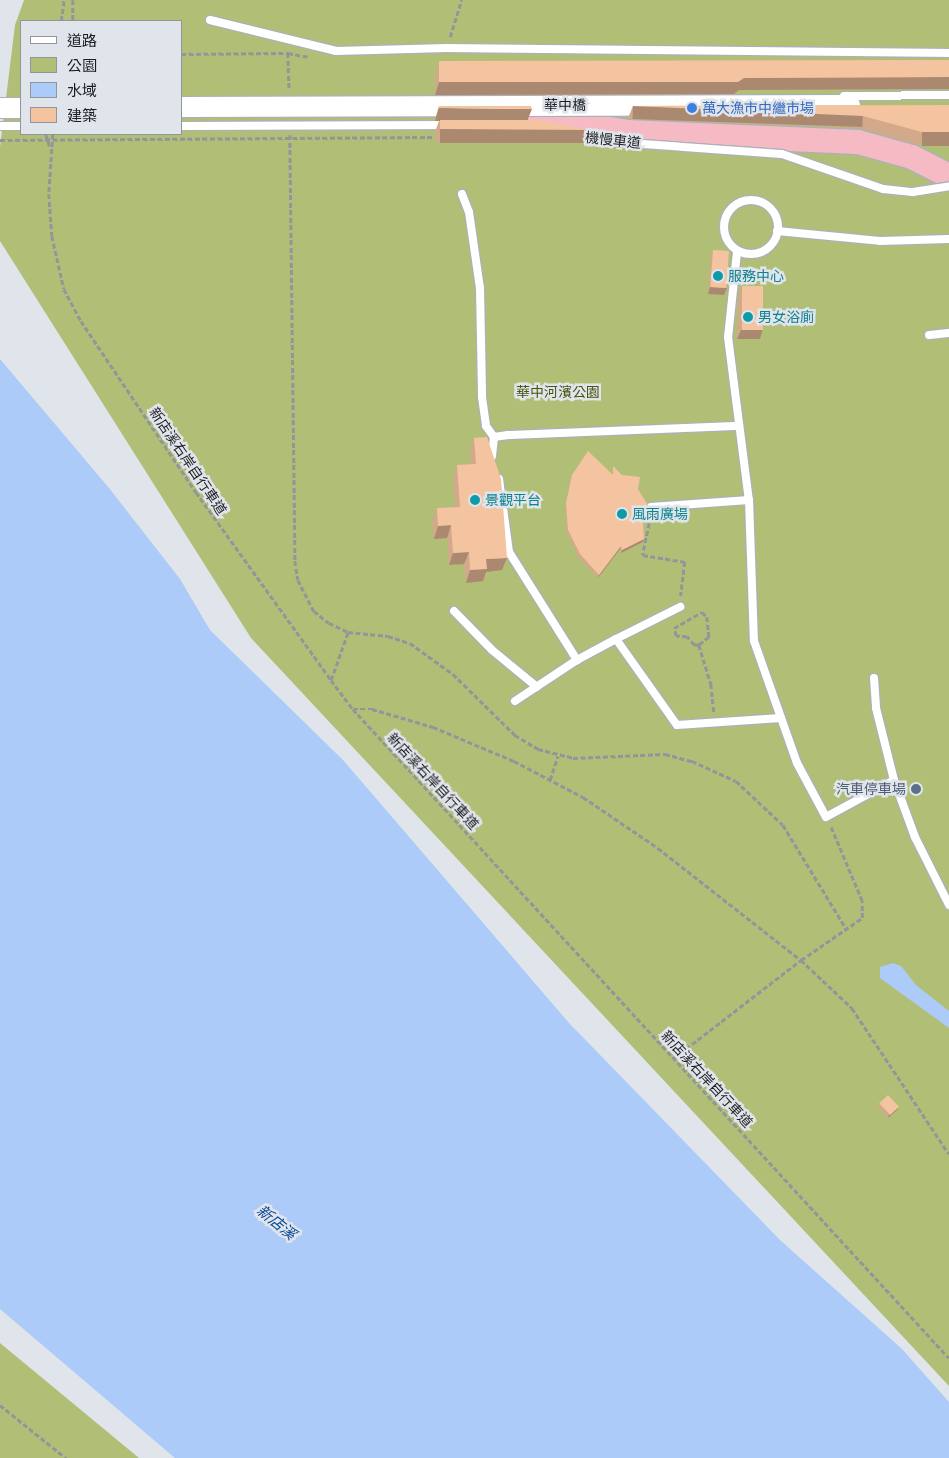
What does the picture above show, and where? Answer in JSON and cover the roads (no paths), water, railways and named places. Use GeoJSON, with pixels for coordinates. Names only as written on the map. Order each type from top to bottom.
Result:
{"type":"FeatureCollection","features":[{"type":"Feature","properties":{"kind":"highway"},"geometry":{"type":"LineString","coordinates":[[540,118],[627,132],[858,142],[912,157],[949,176]]}},
{"type":"Feature","properties":{"kind":"main road","name":"華中橋"},"geometry":{"type":"LineString","coordinates":[[182,107],[949,106]]}},
{"type":"Feature","properties":{"kind":"main road"},"geometry":{"type":"LineString","coordinates":[[0,108],[20,108]]}},
{"type":"Feature","properties":{"kind":"main road","name":"華中橋"},"geometry":{"type":"LineString","coordinates":[[182,119],[869,117]]}},
{"type":"Feature","properties":{"kind":"main road"},"geometry":{"type":"LineString","coordinates":[[0,120],[20,119]]}},
{"type":"Feature","properties":{"kind":"lane"},"geometry":{"type":"LineString","coordinates":[[210,20],[336,52],[447,48],[949,53]]}},
{"type":"Feature","properties":{"kind":"lane"},"geometry":{"type":"LineString","coordinates":[[182,100],[949,95]]}},
{"type":"Feature","properties":{"kind":"lane"},"geometry":{"type":"LineString","coordinates":[[0,101],[20,101]]}},
{"type":"Feature","properties":{"kind":"lane"},"geometry":{"type":"LineString","coordinates":[[182,126],[458,125]]}},
{"type":"Feature","properties":{"kind":"lane"},"geometry":{"type":"LineString","coordinates":[[0,126],[20,126]]}},
{"type":"Feature","properties":{"kind":"lane","name":"機慢車道"},"geometry":{"type":"LineString","coordinates":[[568,134],[615,142],[782,154],[883,189],[913,192],[949,186]]}},
{"type":"Feature","properties":{"kind":"lane"},"geometry":{"type":"LineString","coordinates":[[462,194],[468,212],[480,288],[483,406],[486,426],[494,438]]}},
{"type":"Feature","properties":{"kind":"lane"},"geometry":{"type":"LineString","coordinates":[[737,252],[754,254],[762,252],[775,240],[778,231],[775,214],[769,207],[752,199],[742,201],[734,205],[724,220],[726,238],[737,252],[728,338],[737,426],[749,500],[754,641],[797,762],[826,817],[894,780]]}},
{"type":"Feature","properties":{"kind":"lane"},"geometry":{"type":"LineString","coordinates":[[778,231],[880,241],[949,239]]}},
{"type":"Feature","properties":{"kind":"lane"},"geometry":{"type":"LineString","coordinates":[[929,335],[949,333]]}},
{"type":"Feature","properties":{"kind":"lane"},"geometry":{"type":"LineString","coordinates":[[494,438],[737,426]]}},
{"type":"Feature","properties":{"kind":"lane"},"geometry":{"type":"LineString","coordinates":[[494,438],[490,450],[504,495],[509,552],[577,660]]}},
{"type":"Feature","properties":{"kind":"lane"},"geometry":{"type":"LineString","coordinates":[[651,507],[749,500]]}},
{"type":"Feature","properties":{"kind":"lane"},"geometry":{"type":"LineString","coordinates":[[515,702],[577,660],[680,607]]}},
{"type":"Feature","properties":{"kind":"lane"},"geometry":{"type":"LineString","coordinates":[[454,611],[492,650],[537,687]]}},
{"type":"Feature","properties":{"kind":"lane"},"geometry":{"type":"LineString","coordinates":[[616,639],[672,722],[677,725],[781,718]]}},
{"type":"Feature","properties":{"kind":"lane"},"geometry":{"type":"LineString","coordinates":[[874,678],[876,708],[894,780],[915,837],[949,905]]}},
{"type":"Feature","properties":{"kind":"water","name":"新店溪"},"geometry":{"type":"Polygon","coordinates":[[[0,359],[109,488],[180,579],[210,630],[343,760],[569,1023],[780,1240],[902,1349],[949,1402],[949,1458],[175,1458],[0,1309],[0,359]]]}},
{"type":"Feature","properties":{"kind":"water"},"geometry":{"type":"Polygon","coordinates":[[[893,963],[901,966],[916,985],[949,1011],[949,1028],[880,978],[880,967],[893,963]]]}},
{"type":"Feature","properties":{"kind":"place","name":"萬大漁市中繼市場"},"geometry":{"type":"Point","coordinates":[692,108]}},
{"type":"Feature","properties":{"kind":"place","name":"服務中心"},"geometry":{"type":"Point","coordinates":[718,276]}},
{"type":"Feature","properties":{"kind":"place","name":"男女浴廁"},"geometry":{"type":"Point","coordinates":[748,317]}},
{"type":"Feature","properties":{"kind":"place","name":"景觀平台"},"geometry":{"type":"Point","coordinates":[475,500]}},
{"type":"Feature","properties":{"kind":"place","name":"風雨廣場"},"geometry":{"type":"Point","coordinates":[622,514]}},
{"type":"Feature","properties":{"kind":"place","name":"汽車停車場"},"geometry":{"type":"Point","coordinates":[916,789]}},
{"type":"Feature","properties":{"kind":"park label","name":"華中河濱公園"},"geometry":{"type":"Point","coordinates":[558,392]}}]}
